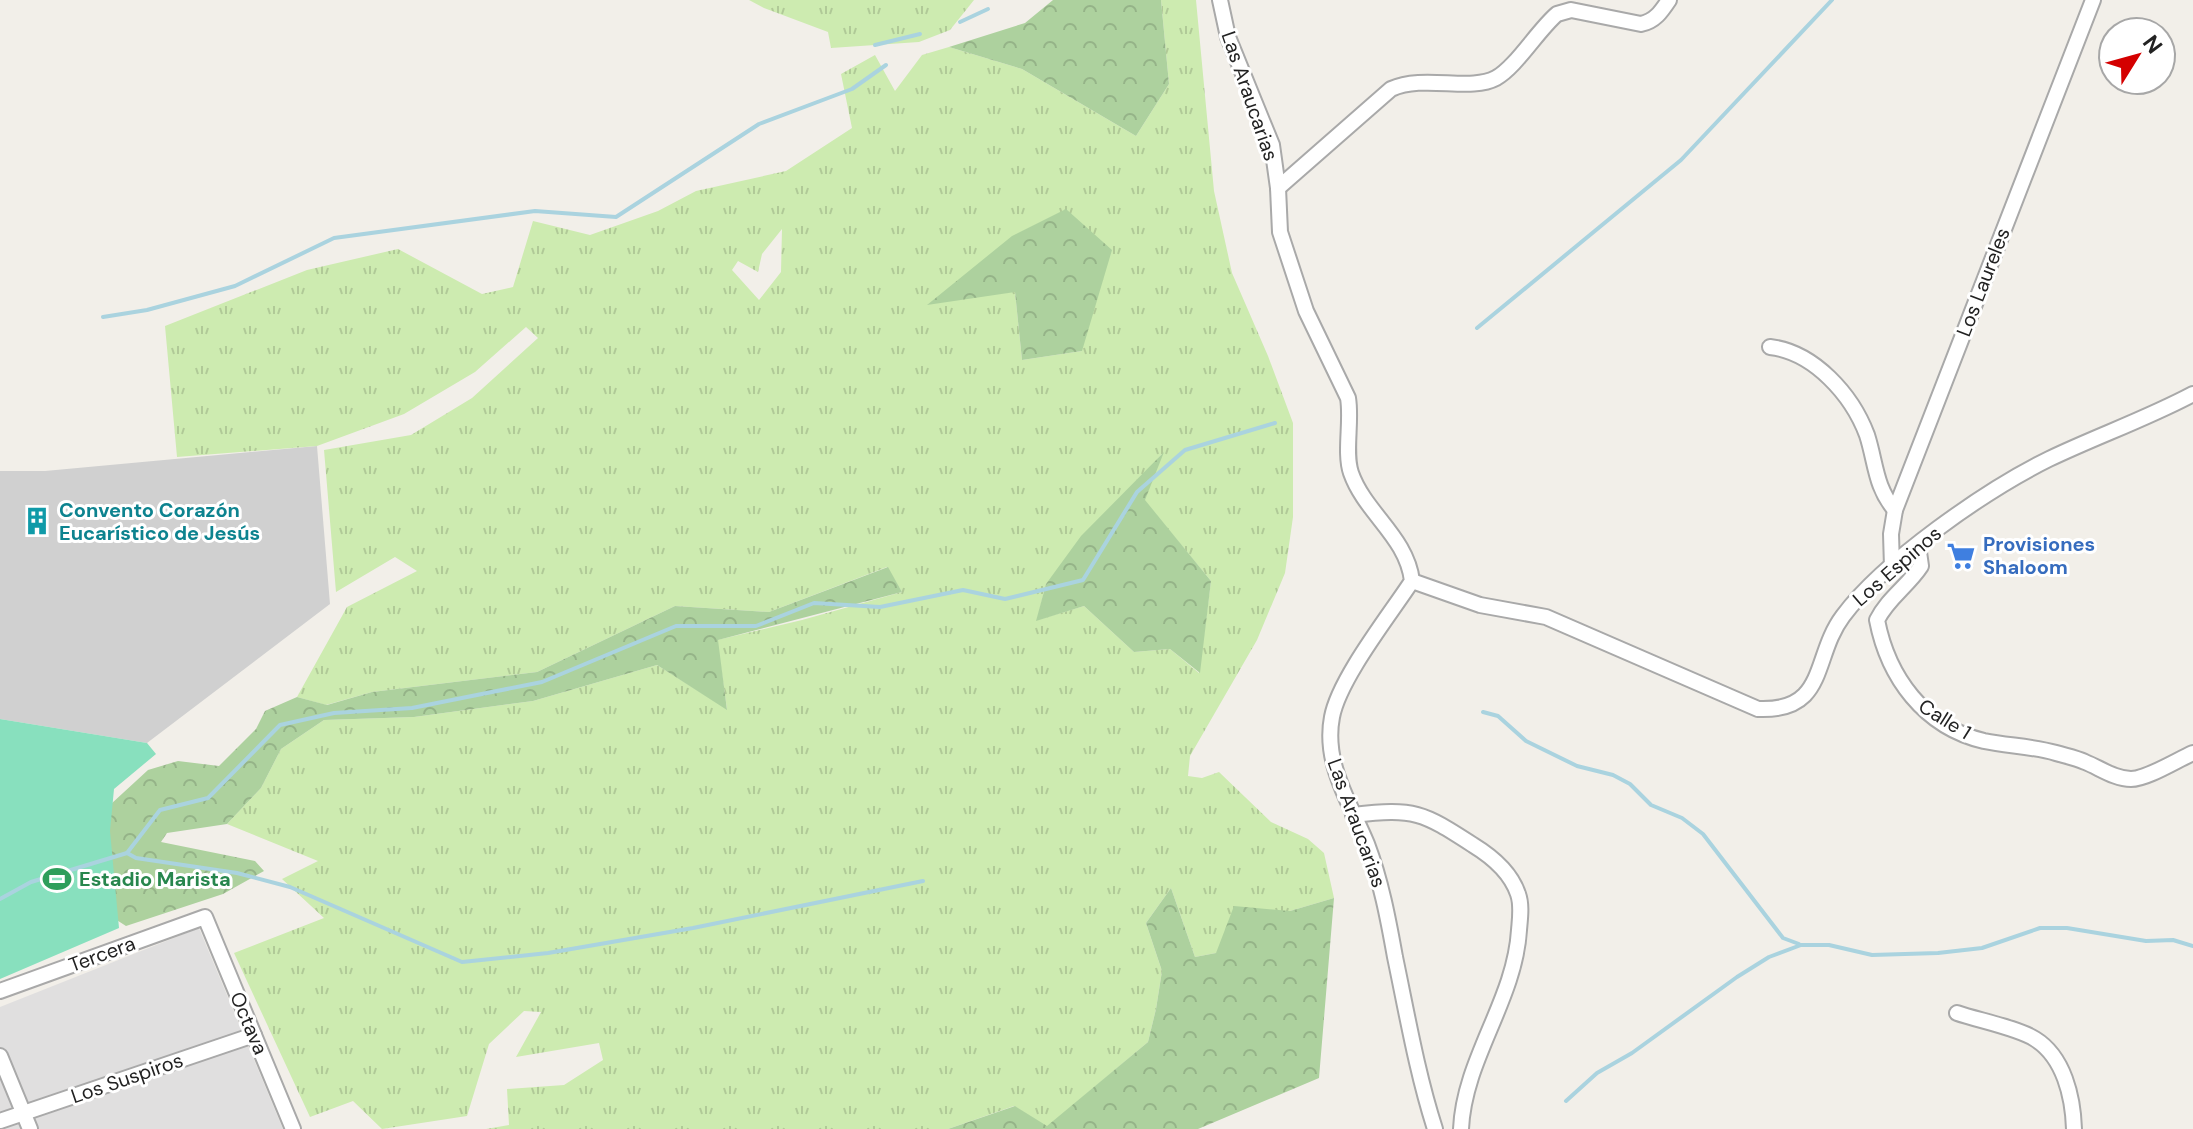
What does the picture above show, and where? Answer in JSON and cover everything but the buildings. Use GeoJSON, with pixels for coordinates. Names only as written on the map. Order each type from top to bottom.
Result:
{"type":"FeatureCollection","features":[{"type":"Feature","properties":{"kind":"street","name":"Las Araucarias"},"geometry":{"type":"LineString","coordinates":[[1220,0],[1228,37],[1272,145],[1280,232],[1306,311],[1348,398],[1350,470],[1359,491],[1403,551],[1410,566],[1412,581],[1341,689],[1332,716],[1329,742],[1333,767],[1382,891],[1422,1089],[1435,1129]]}},
{"type":"Feature","properties":{"kind":"street"},"geometry":{"type":"LineString","coordinates":[[1278,188],[1391,89],[1410,83],[1483,82],[1497,77],[1557,14],[1571,10],[1641,24],[1651,22],[1669,0]]}},
{"type":"Feature","properties":{"kind":"street","name":"Los Laureles"},"geometry":{"type":"LineString","coordinates":[[1892,567],[1891,534],[1895,510],[2093,0]]}},
{"type":"Feature","properties":{"kind":"street"},"geometry":{"type":"LineString","coordinates":[[1770,347],[1799,354],[1849,401],[1865,431],[1880,490],[1895,510]]}},
{"type":"Feature","properties":{"kind":"street","name":"Los Espinos"},"geometry":{"type":"LineString","coordinates":[[1412,581],[1480,605],[1546,617],[1758,709],[1777,710],[1804,697],[1814,683],[1838,623],[1853,603],[1918,545],[1984,498],[2047,460],[2193,394]]}},
{"type":"Feature","properties":{"kind":"street","name":"Calle 1"},"geometry":{"type":"LineString","coordinates":[[1918,545],[1921,566],[1896,592],[1877,620],[1881,643],[1890,666],[1900,684],[1925,710],[1964,734],[1981,740],[2047,750],[2082,760],[2120,777],[2134,779],[2193,753]]}},
{"type":"Feature","properties":{"kind":"street"},"geometry":{"type":"LineString","coordinates":[[1353,815],[1393,811],[1429,817],[1483,852],[1509,875],[1518,894],[1520,913],[1514,967],[1474,1073],[1461,1129]]}},
{"type":"Feature","properties":{"kind":"street","name":"Tercera"},"geometry":{"type":"LineString","coordinates":[[0,991],[205,917]]}},
{"type":"Feature","properties":{"kind":"street","name":"Octava"},"geometry":{"type":"LineString","coordinates":[[205,917],[293,1129]]}},
{"type":"Feature","properties":{"kind":"street"},"geometry":{"type":"LineString","coordinates":[[1957,1013],[2034,1038],[2053,1054],[2067,1084],[2074,1129]]}},
{"type":"Feature","properties":{"kind":"street","name":"Los Suspiros"},"geometry":{"type":"LineString","coordinates":[[0,1121],[254,1035]]}},
{"type":"Feature","properties":{"kind":"street"},"geometry":{"type":"LineString","coordinates":[[0,1056],[30,1129]]}},
{"type":"Feature","properties":{"kind":"shaded area"},"geometry":{"type":"Polygon","coordinates":[[[317,446],[330,604],[147,743],[0,719],[0,471],[45,471],[317,446]]]}},
{"type":"Feature","properties":{"kind":"shaded area"},"geometry":{"type":"Polygon","coordinates":[[[199,928],[283,1129],[0,1129],[0,1007],[199,928]]]}},
{"type":"Feature","properties":{"kind":"green space"},"geometry":{"type":"Polygon","coordinates":[[[749,0],[974,0],[950,30],[919,42],[831,48],[828,32],[749,0]]]}},
{"type":"Feature","properties":{"kind":"green space"},"geometry":{"type":"Polygon","coordinates":[[[1053,0],[1161,0],[1169,84],[1136,136],[1022,69],[949,47],[1025,23],[1053,0]]]}},
{"type":"Feature","properties":{"kind":"green space"},"geometry":{"type":"Polygon","coordinates":[[[1161,0],[1196,0],[1214,191],[1232,273],[1293,423],[1293,517],[1285,573],[1257,640],[1190,756],[1188,776],[1202,778],[1219,772],[1271,822],[1308,839],[1324,853],[1334,898],[1290,911],[1216,953],[1195,957],[1171,888],[1146,923],[1162,971],[1148,1042],[1047,1127],[1014,1106],[948,1129],[486,1129],[509,1125],[507,1089],[564,1085],[603,1060],[599,1043],[516,1057],[541,1012],[524,1011],[489,1044],[467,1116],[382,1129],[353,1101],[310,1117],[234,953],[324,918],[282,879],[318,861],[227,824],[261,788],[281,749],[324,720],[414,717],[533,701],[657,665],[727,709],[717,640],[902,592],[887,567],[769,612],[675,606],[537,672],[372,692],[326,705],[297,697],[347,607],[417,571],[395,557],[336,592],[324,450],[411,435],[472,398],[538,338],[526,327],[475,372],[404,414],[317,446],[177,457],[165,326],[307,270],[398,249],[482,294],[513,287],[533,221],[590,235],[658,211],[696,191],[786,171],[852,128],[841,74],[875,55],[895,91],[922,55],[949,47],[1022,69],[1136,136],[1169,84],[1161,0]],[[782,229],[762,254],[758,272],[738,261],[732,270],[759,300],[781,272],[782,229]],[[1015,292],[1022,360],[1082,351],[1015,292]],[[1162,454],[1046,584],[1037,620],[1084,606],[1134,652],[1170,649],[1199,673],[1211,581],[1144,500],[1162,454]]]}},
{"type":"Feature","properties":{"kind":"green space"},"geometry":{"type":"Polygon","coordinates":[[[1066,209],[1112,250],[1082,351],[1022,360],[1015,292],[927,305],[1012,236],[1066,209]]]}},
{"type":"Feature","properties":{"kind":"green space"},"geometry":{"type":"Polygon","coordinates":[[[1164,452],[1145,500],[1211,581],[1200,673],[1170,649],[1134,652],[1084,606],[1036,621],[1046,584],[1081,536],[1164,452]]]}},
{"type":"Feature","properties":{"kind":"green space"},"geometry":{"type":"Polygon","coordinates":[[[888,567],[902,592],[718,640],[727,710],[657,665],[533,701],[414,717],[324,720],[281,749],[261,788],[227,824],[167,833],[161,842],[255,861],[264,871],[223,894],[126,926],[81,897],[111,804],[148,770],[178,761],[219,766],[256,729],[265,711],[297,697],[327,705],[372,692],[537,672],[675,606],[769,612],[888,567]]]}},
{"type":"Feature","properties":{"kind":"green space","name":"Estadio Marista"},"geometry":{"type":"Polygon","coordinates":[[[0,719],[147,743],[156,754],[114,789],[110,831],[119,928],[0,979],[0,719]]]}},
{"type":"Feature","properties":{"kind":"green space"},"geometry":{"type":"Polygon","coordinates":[[[1171,888],[1195,957],[1216,953],[1234,906],[1290,911],[1334,898],[1319,1078],[1198,1129],[948,1129],[1015,1106],[1047,1126],[1148,1042],[1162,971],[1146,923],[1171,888]]]}},
{"type":"Feature","properties":{"kind":"waterway"},"geometry":{"type":"LineString","coordinates":[[1477,328],[1681,160],[1832,0]]}},
{"type":"Feature","properties":{"kind":"waterway"},"geometry":{"type":"LineString","coordinates":[[960,22],[988,9]]}},
{"type":"Feature","properties":{"kind":"waterway"},"geometry":{"type":"LineString","coordinates":[[875,45],[920,34]]}},
{"type":"Feature","properties":{"kind":"waterway"},"geometry":{"type":"LineString","coordinates":[[103,317],[147,310],[235,286],[334,238],[535,211],[616,217],[759,124],[852,89],[886,65]]}},
{"type":"Feature","properties":{"kind":"waterway"},"geometry":{"type":"LineString","coordinates":[[0,899],[31,882],[127,853],[160,810],[208,798],[280,725],[334,713],[412,708],[542,682],[676,626],[756,626],[814,603],[880,607],[963,590],[1005,599],[1083,580],[1137,492],[1185,450],[1275,423]]}},
{"type":"Feature","properties":{"kind":"waterway"},"geometry":{"type":"LineString","coordinates":[[1483,712],[1498,716],[1526,741],[1577,766],[1613,775],[1630,784],[1651,805],[1682,818],[1703,834],[1783,938],[1799,944]]}},
{"type":"Feature","properties":{"kind":"waterway"},"geometry":{"type":"LineString","coordinates":[[127,853],[136,858],[237,873],[290,887],[462,962],[548,953],[693,928],[923,881]]}},
{"type":"Feature","properties":{"kind":"waterway"},"geometry":{"type":"LineString","coordinates":[[1566,1101],[1597,1073],[1632,1053],[1737,977],[1769,957],[1801,945],[1829,945],[1872,955],[1938,953],[1982,948],[2040,928],[2067,928],[2146,941],[2173,940],[2193,946]]}},
{"type":"Feature","properties":{"kind":"place","name":"Convento Corazón Eucarístico de Jesús"},"geometry":{"type":"Point","coordinates":[37,521]}},
{"type":"Feature","properties":{"kind":"place","name":"Provisiones Shaloom"},"geometry":{"type":"Point","coordinates":[1961,556]}},
{"type":"Feature","properties":{"kind":"place","name":"Estadio Marista"},"geometry":{"type":"Point","coordinates":[57,879]}}]}
